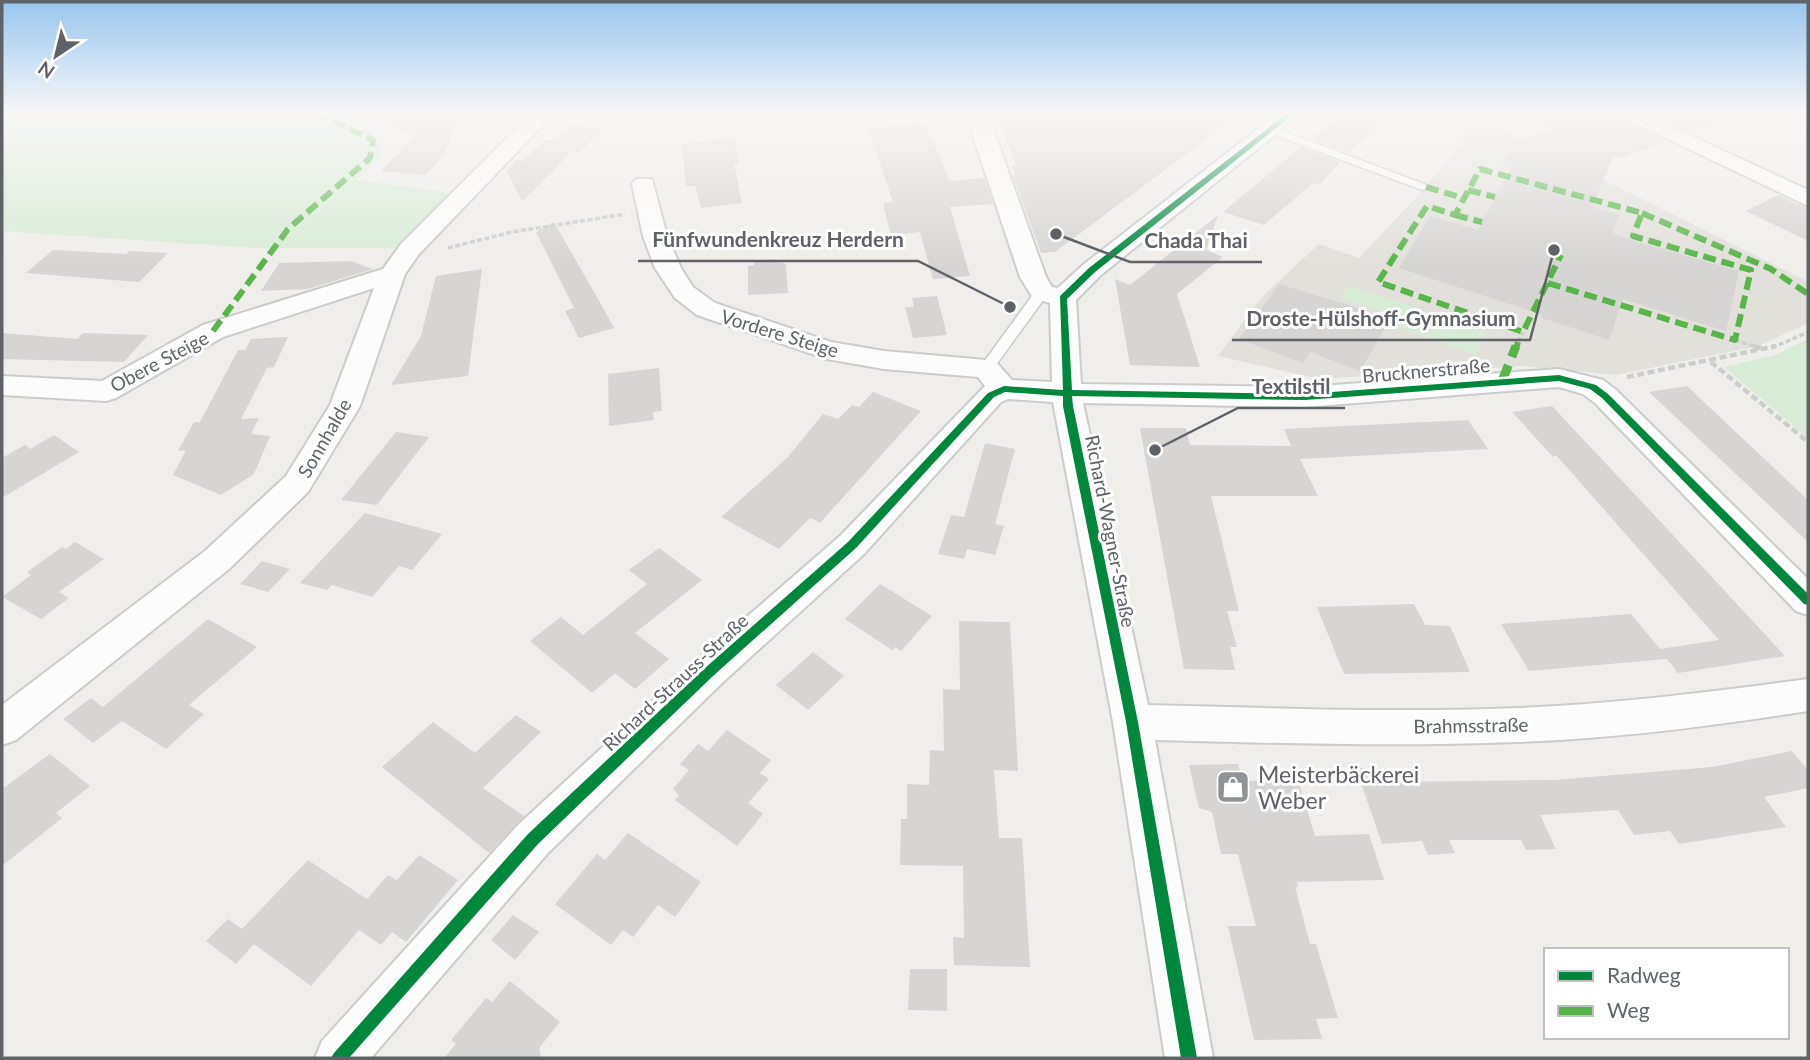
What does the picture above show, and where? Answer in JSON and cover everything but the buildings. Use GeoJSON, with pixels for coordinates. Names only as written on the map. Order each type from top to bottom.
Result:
{"type":"FeatureCollection","features":[{"type":"Feature","properties":{"kind":"street","name":"Sonnhalde"},"geometry":{"type":"LineString","coordinates":[[2,728],[108,648],[217,560],[297,484],[345,406],[392,274],[410,249],[494,163]]}},
{"type":"Feature","properties":{"kind":"street"},"geometry":{"type":"LineString","coordinates":[[993,163],[1032,277],[1053,295],[1100,263],[1228,163]]}},
{"type":"Feature","properties":{"kind":"street"},"geometry":{"type":"LineString","coordinates":[[1732,163],[1808,199]]}},
{"type":"Feature","properties":{"kind":"street","name":"Vordere Steige"},"geometry":{"type":"LineString","coordinates":[[647,197],[655,236],[668,268],[684,292],[706,309],[827,350],[995,379]]}},
{"type":"Feature","properties":{"kind":"street","name":"Obere Steige"},"geometry":{"type":"LineString","coordinates":[[2,385],[106,391],[134,378],[213,331],[392,274]]}},
{"type":"Feature","properties":{"kind":"street","name":"Richard-Wagner-Straße"},"geometry":{"type":"LineString","coordinates":[[1053,295],[1066,393],[1132,722],[1189,1058]]}},
{"type":"Feature","properties":{"kind":"street","name":"Brucknerstraße"},"geometry":{"type":"LineString","coordinates":[[1066,393],[1305,397],[1559,378],[1585,384]]}},
{"type":"Feature","properties":{"kind":"street"},"geometry":{"type":"LineString","coordinates":[[995,379],[1066,393]]}},
{"type":"Feature","properties":{"kind":"street","name":"Richard-Strauss-Straße"},"geometry":{"type":"LineString","coordinates":[[339,1058],[533,839],[709,671],[852,545],[990,395],[995,379]]}},
{"type":"Feature","properties":{"kind":"street"},"geometry":{"type":"LineString","coordinates":[[1585,384],[1808,601]]}},
{"type":"Feature","properties":{"kind":"street","name":"Brahmsstraße"},"geometry":{"type":"LineString","coordinates":[[1132,722],[1327,727],[1520,725],[1709,709],[1808,695]]}},
{"type":"Feature","properties":{"kind":"lane"},"geometry":{"type":"LineString","coordinates":[[1362,163],[1426,187]]}},
{"type":"Feature","properties":{"kind":"lane"},"geometry":{"type":"LineString","coordinates":[[995,379],[1012,330],[1053,295]]}},
{"type":"Feature","properties":{"kind":"path"},"geometry":{"type":"LineString","coordinates":[[442,249],[647,197]]}},
{"type":"Feature","properties":{"kind":"path"},"geometry":{"type":"LineString","coordinates":[[1518,342],[1523,331]]}},
{"type":"Feature","properties":{"kind":"path"},"geometry":{"type":"LineString","coordinates":[[1585,384],[1768,350],[1808,331]]}},
{"type":"Feature","properties":{"kind":"path"},"geometry":{"type":"LineString","coordinates":[[1735,340],[1768,350]]}},
{"type":"Feature","properties":{"kind":"path"},"geometry":{"type":"LineString","coordinates":[[1711,361],[1808,442]]}},
{"type":"Feature","properties":{"kind":"shaded area"},"geometry":{"type":"Polygon","coordinates":[[[1444,163],[1571,163],[1808,282],[1808,323],[1759,346],[1616,375],[1522,366],[1319,379],[1218,356],[1261,298],[1319,244],[1359,258],[1426,187],[1444,163]]]}},
{"type":"Feature","properties":{"kind":"green space"},"geometry":{"type":"Polygon","coordinates":[[[2,163],[374,163],[356,180],[453,193],[400,248],[255,248],[2,231],[2,163]]]}},
{"type":"Feature","properties":{"kind":"green space"},"geometry":{"type":"Polygon","coordinates":[[[1348,285],[1487,331],[1476,355],[1394,326],[1399,317],[1340,298],[1348,285]]]}},
{"type":"Feature","properties":{"kind":"green space"},"geometry":{"type":"Polygon","coordinates":[[[1808,339],[1808,438],[1724,367],[1775,355],[1808,339]]]}},
{"type":"Feature","properties":{"kind":"marked path"},"geometry":{"type":"LineString","coordinates":[[213,331],[288,229],[364,163]]}},
{"type":"Feature","properties":{"kind":"marked path"},"geometry":{"type":"LineString","coordinates":[[1548,283],[1735,340],[1751,270],[1633,236],[1642,213],[1480,169],[1455,215],[1427,206],[1378,282],[1523,332],[1561,255]]}},
{"type":"Feature","properties":{"kind":"marked path"},"geometry":{"type":"LineString","coordinates":[[1426,187],[1463,198]]}},
{"type":"Feature","properties":{"kind":"marked path"},"geometry":{"type":"LineString","coordinates":[[1468,190],[1495,197]]}},
{"type":"Feature","properties":{"kind":"marked path"},"geometry":{"type":"LineString","coordinates":[[1642,213],[1771,269],[1808,294]]}},
{"type":"Feature","properties":{"kind":"marked path"},"geometry":{"type":"LineString","coordinates":[[1455,215],[1482,222]]}},
{"type":"Feature","properties":{"kind":"marked path"},"geometry":{"type":"LineString","coordinates":[[1502,381],[1518,342]]}},
{"type":"Feature","properties":{"kind":"cycle path"},"geometry":{"type":"LineString","coordinates":[[1189,1058],[1132,722],[1068,406],[1063,298],[1092,270],[1228,163]]}},
{"type":"Feature","properties":{"kind":"cycle path"},"geometry":{"type":"LineString","coordinates":[[339,1058],[533,839],[709,672],[852,545],[991,395],[1004,389],[1066,393],[1305,397],[1559,378],[1593,387],[1605,396],[1808,601]]}},
{"type":"Feature","properties":{"kind":"place","name":"Chada Thai"},"geometry":{"type":"Point","coordinates":[1056,234]}},
{"type":"Feature","properties":{"kind":"place","name":"Droste-Hülshoff-Gymnasium"},"geometry":{"type":"Point","coordinates":[1554,250]}},
{"type":"Feature","properties":{"kind":"place","name":"Fünfwundenkreuz Herdern"},"geometry":{"type":"Point","coordinates":[1010,307]}},
{"type":"Feature","properties":{"kind":"place","name":"Textilstil"},"geometry":{"type":"Point","coordinates":[1155,450]}},
{"type":"Feature","properties":{"kind":"place","name":"Meisterbäckerei Weber"},"geometry":{"type":"Point","coordinates":[1233,787]}}]}
